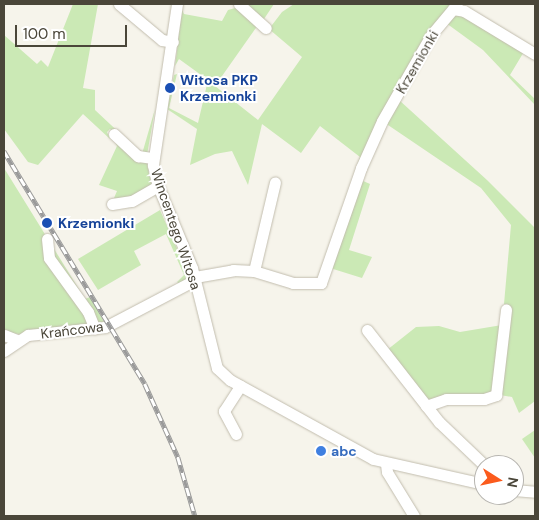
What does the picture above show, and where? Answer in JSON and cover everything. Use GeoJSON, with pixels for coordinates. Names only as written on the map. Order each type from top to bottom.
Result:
{"type":"FeatureCollection","features":[{"type":"Feature","properties":{"kind":"street"},"geometry":{"type":"LineString","coordinates":[[119,4],[158,37],[173,42]]}},
{"type":"Feature","properties":{"kind":"street","name":"Wincentego Witosa"},"geometry":{"type":"LineString","coordinates":[[177,4],[173,42],[153,158],[158,186],[195,279],[213,360],[222,374],[240,386],[362,454],[386,464],[474,482]]}},
{"type":"Feature","properties":{"kind":"street"},"geometry":{"type":"LineString","coordinates":[[239,4],[266,28]]}},
{"type":"Feature","properties":{"kind":"street"},"geometry":{"type":"LineString","coordinates":[[455,6],[535,54]]}},
{"type":"Feature","properties":{"kind":"street","name":"Krzemionki"},"geometry":{"type":"LineString","coordinates":[[195,279],[223,270],[254,272],[293,283],[319,284],[322,281],[354,186],[382,122],[431,35],[455,6]]}},
{"type":"Feature","properties":{"kind":"street"},"geometry":{"type":"LineString","coordinates":[[114,134],[138,156],[153,158]]}},
{"type":"Feature","properties":{"kind":"street"},"geometry":{"type":"LineString","coordinates":[[254,272],[275,182]]}},
{"type":"Feature","properties":{"kind":"street"},"geometry":{"type":"LineString","coordinates":[[112,204],[132,201],[158,186]]}},
{"type":"Feature","properties":{"kind":"street"},"geometry":{"type":"LineString","coordinates":[[47,239],[54,266],[88,312],[95,329]]}},
{"type":"Feature","properties":{"kind":"street","name":"Krańcowa"},"geometry":{"type":"LineString","coordinates":[[4,351],[17,340],[37,334],[95,329],[115,323],[195,279]]}},
{"type":"Feature","properties":{"kind":"street"},"geometry":{"type":"LineString","coordinates":[[426,406],[446,398],[484,399],[496,395],[506,310]]}},
{"type":"Feature","properties":{"kind":"street"},"geometry":{"type":"LineString","coordinates":[[367,330],[426,406],[474,455]]}},
{"type":"Feature","properties":{"kind":"street"},"geometry":{"type":"LineString","coordinates":[[4,335],[17,340]]}},
{"type":"Feature","properties":{"kind":"street"},"geometry":{"type":"LineString","coordinates":[[236,434],[224,411],[240,386]]}},
{"type":"Feature","properties":{"kind":"street"},"geometry":{"type":"LineString","coordinates":[[386,464],[387,472],[414,516]]}},
{"type":"Feature","properties":{"kind":"green space"},"geometry":{"type":"Polygon","coordinates":[[[73,4],[98,4],[83,88],[95,90],[95,110],[142,154],[155,109],[147,155],[142,155],[135,152],[110,129],[107,132],[110,139],[83,114],[38,165],[28,162],[4,129],[4,35],[37,64],[41,60],[48,67],[73,4]]]}},
{"type":"Feature","properties":{"kind":"green space"},"geometry":{"type":"Polygon","coordinates":[[[241,4],[274,4],[264,19],[241,4]]]}},
{"type":"Feature","properties":{"kind":"green space"},"geometry":{"type":"Polygon","coordinates":[[[294,4],[454,4],[354,175],[360,157],[320,126],[301,153],[262,124],[248,185],[232,151],[215,154],[190,165],[197,129],[167,109],[174,75],[177,74],[169,108],[198,123],[208,80],[179,59],[175,66],[182,10],[184,14],[222,21],[228,10],[239,7],[258,25],[215,86],[258,120],[302,57],[269,29],[282,12],[294,4]]]}},
{"type":"Feature","properties":{"kind":"green space"},"geometry":{"type":"Polygon","coordinates":[[[454,10],[525,50],[510,75],[535,99],[535,105],[483,50],[446,23],[399,100],[487,180],[535,228],[535,401],[519,413],[512,397],[500,395],[509,305],[504,304],[511,225],[481,188],[385,123],[426,47],[454,10]]]}},
{"type":"Feature","properties":{"kind":"green space"},"geometry":{"type":"Polygon","coordinates":[[[384,126],[361,180],[370,184],[349,250],[372,257],[362,278],[330,268],[372,148],[384,126]]]}},
{"type":"Feature","properties":{"kind":"green space"},"geometry":{"type":"Polygon","coordinates":[[[114,140],[146,159],[152,187],[122,200],[114,198],[117,191],[99,185],[117,146],[114,140]]]}},
{"type":"Feature","properties":{"kind":"green space"},"geometry":{"type":"Polygon","coordinates":[[[4,168],[85,299],[90,297],[104,322],[20,334],[4,333],[4,168]]]}},
{"type":"Feature","properties":{"kind":"green space"},"geometry":{"type":"Polygon","coordinates":[[[160,210],[183,262],[186,280],[179,284],[177,282],[184,275],[166,234],[134,251],[141,265],[98,290],[78,259],[160,210]]]}},
{"type":"Feature","properties":{"kind":"green space"},"geometry":{"type":"Polygon","coordinates":[[[502,325],[495,391],[488,395],[427,401],[387,350],[416,327],[439,326],[460,332],[502,325]]]}},
{"type":"Feature","properties":{"kind":"green space"},"geometry":{"type":"Polygon","coordinates":[[[535,430],[535,458],[522,439],[535,430]]]}},
{"type":"Feature","properties":{"kind":"railway"},"geometry":{"type":"LineString","coordinates":[[4,151],[145,384],[178,457],[195,516]]}},
{"type":"Feature","properties":{"kind":"place","name":"Witosa PKP Krzemionki"},"geometry":{"type":"Point","coordinates":[170,88]}},
{"type":"Feature","properties":{"kind":"place","name":"Krzemionki"},"geometry":{"type":"Point","coordinates":[47,223]}},
{"type":"Feature","properties":{"kind":"place","name":"abc"},"geometry":{"type":"Point","coordinates":[321,451]}}]}
